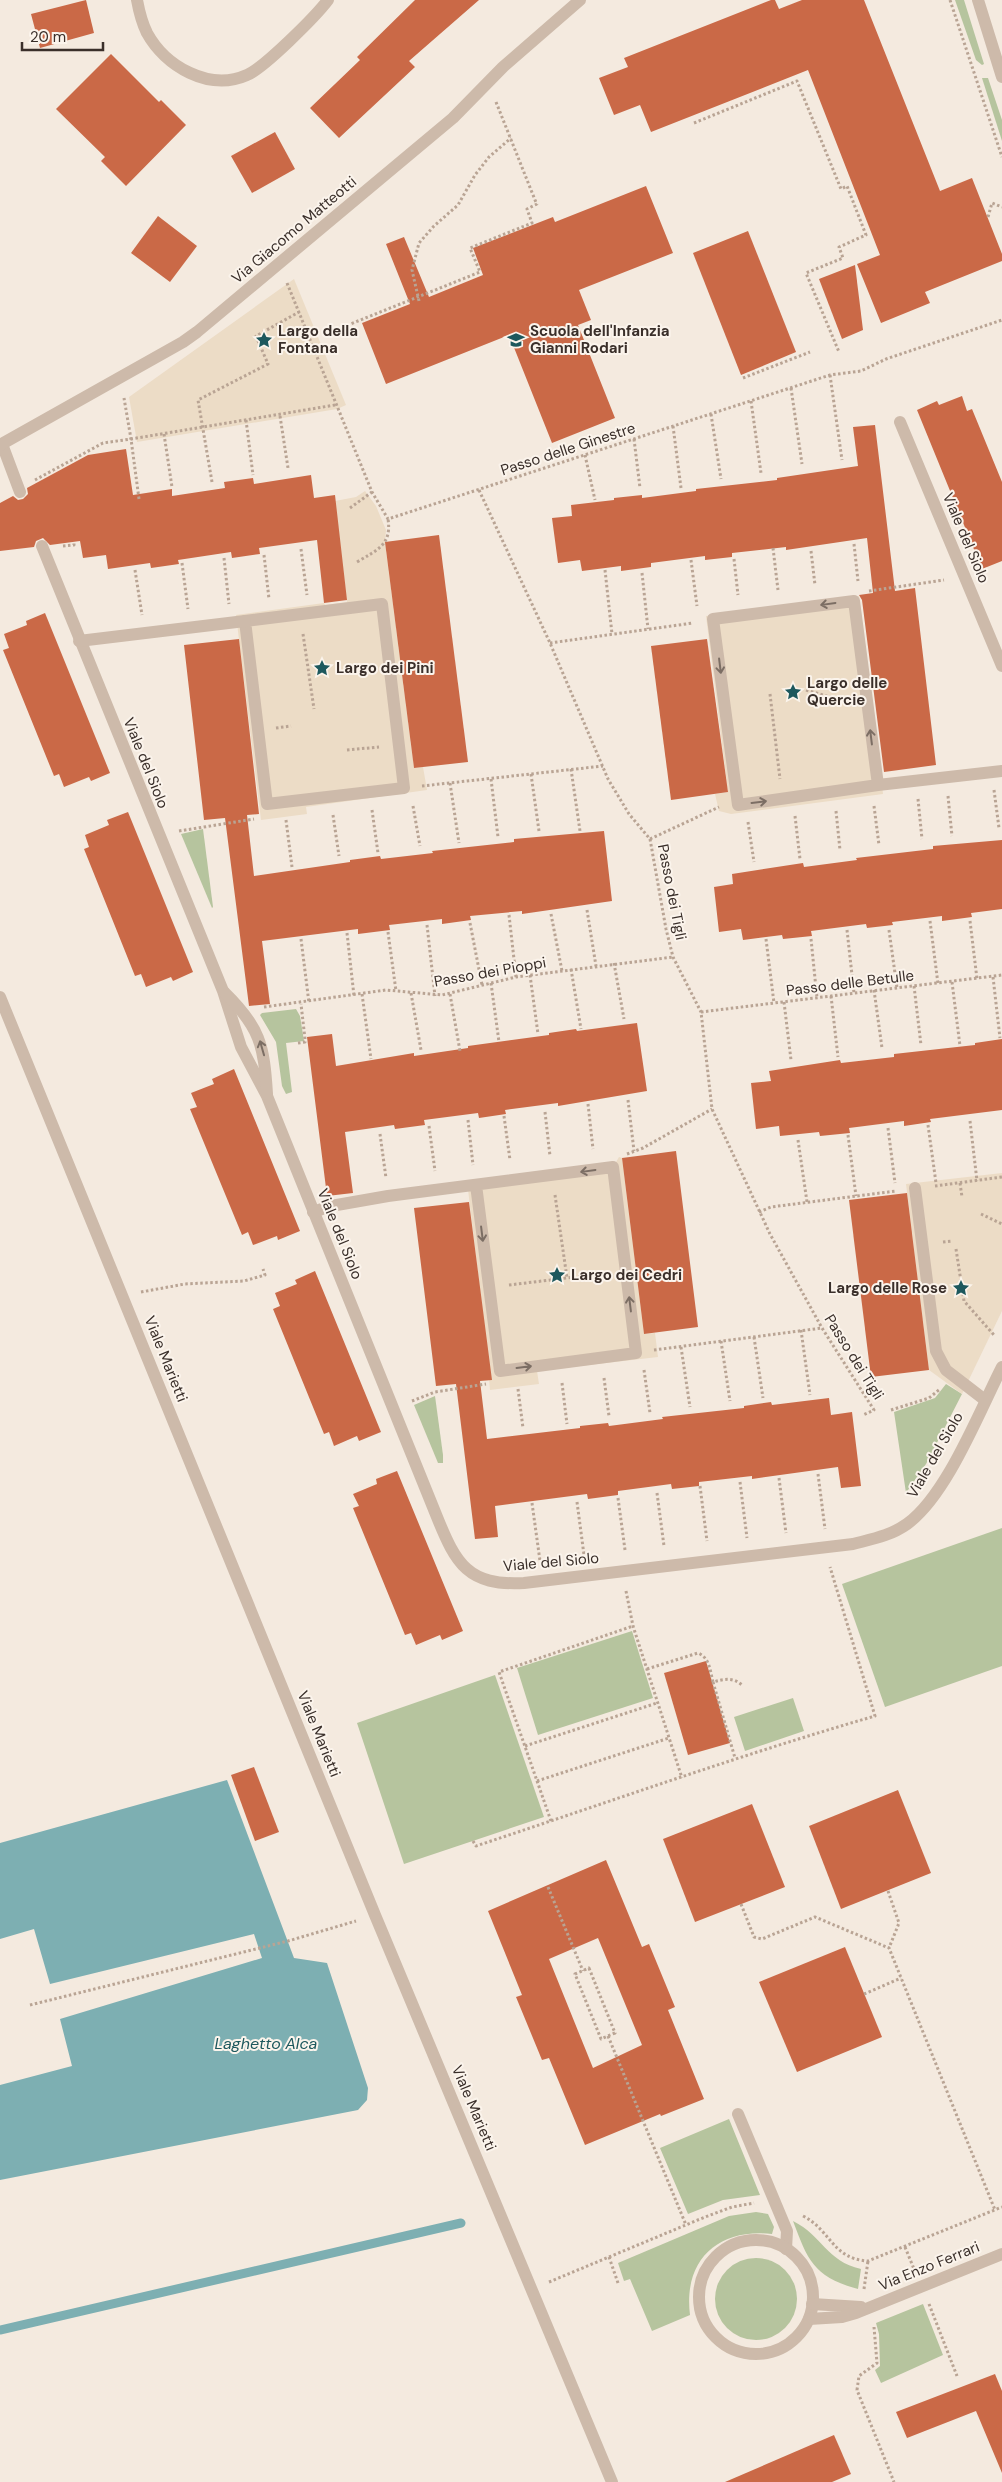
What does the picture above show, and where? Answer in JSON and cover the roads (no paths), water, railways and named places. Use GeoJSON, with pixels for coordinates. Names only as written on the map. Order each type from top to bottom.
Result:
{"type":"FeatureCollection","features":[{"type":"Feature","properties":{"kind":"street"},"geometry":{"type":"LineString","coordinates":[[136,0],[147,32],[157,48],[170,61],[200,77],[220,81],[241,78],[260,67],[328,0]]}},
{"type":"Feature","properties":{"kind":"street","name":"Via Giacomo Matteotti"},"geometry":{"type":"LineString","coordinates":[[1,445],[184,342],[453,118],[514,57],[580,0]]}},
{"type":"Feature","properties":{"kind":"street"},"geometry":{"type":"LineString","coordinates":[[978,0],[1002,77]]}},
{"type":"Feature","properties":{"kind":"street","name":"Viale del Siolo"},"geometry":{"type":"LineString","coordinates":[[900,422],[1002,666]]}},
{"type":"Feature","properties":{"kind":"street"},"geometry":{"type":"LineString","coordinates":[[1,445],[20,490]]}},
{"type":"Feature","properties":{"kind":"street","name":"Viale del Siolo"},"geometry":{"type":"LineString","coordinates":[[42,546],[79,641],[223,991],[241,1047],[267,1096],[446,1539],[464,1567],[473,1575],[487,1581],[504,1584],[853,1544],[880,1538],[895,1531],[917,1516],[933,1497],[1002,1367]]}},
{"type":"Feature","properties":{"kind":"street"},"geometry":{"type":"LineString","coordinates":[[875,786],[857,598],[817,606],[714,619],[742,805],[875,786],[997,772]]}},
{"type":"Feature","properties":{"kind":"street"},"geometry":{"type":"LineString","coordinates":[[79,641],[245,620],[382,604],[399,745],[408,788],[266,804],[245,620]]}},
{"type":"Feature","properties":{"kind":"street","name":"Viale del Siolo"},"geometry":{"type":"LineString","coordinates":[[223,991],[242,1010],[259,1036],[265,1056],[267,1096]]}},
{"type":"Feature","properties":{"kind":"street","name":"Viale Marietti"},"geometry":{"type":"LineString","coordinates":[[0,997],[375,1914],[612,2482]]}},
{"type":"Feature","properties":{"kind":"street"},"geometry":{"type":"LineString","coordinates":[[313,1212],[340,1204],[388,1196],[437,1189],[613,1168],[639,1353],[500,1370],[476,1185]]}},
{"type":"Feature","properties":{"kind":"street"},"geometry":{"type":"LineString","coordinates":[[915,1188],[936,1351],[940,1363],[950,1374],[985,1400]]}},
{"type":"Feature","properties":{"kind":"street"},"geometry":{"type":"LineString","coordinates":[[738,2114],[787,2231],[786,2249]]}},
{"type":"Feature","properties":{"kind":"street"},"geometry":{"type":"LineString","coordinates":[[751,2240],[769,2242],[786,2249],[798,2259],[807,2272],[812,2287],[812,2304],[809,2319],[801,2334],[787,2345],[769,2353],[750,2354],[731,2349],[716,2338],[704,2322],[699,2304],[700,2286],[706,2269],[718,2255],[733,2245],[751,2240]]}},
{"type":"Feature","properties":{"kind":"street","name":"Via Enzo Ferrari"},"geometry":{"type":"LineString","coordinates":[[809,2319],[842,2318],[1002,2254]]}},
{"type":"Feature","properties":{"kind":"street","name":"Via Enzo Ferrari"},"geometry":{"type":"LineString","coordinates":[[812,2304],[869,2308]]}},
{"type":"Feature","properties":{"kind":"water","name":"Laghetto Alca"},"geometry":{"type":"Polygon","coordinates":[[[227,1780],[294,1958],[327,1963],[368,2088],[367,2100],[358,2110],[0,2180],[0,2085],[72,2066],[60,2019],[262,1958],[254,1934],[50,1984],[34,1929],[0,1939],[0,1843],[227,1780]]]}},
{"type":"Feature","properties":{"kind":"waterway"},"geometry":{"type":"LineString","coordinates":[[0,2330],[461,2223]]}},
{"type":"Feature","properties":{"kind":"place","name":"Largo della Fontana"},"geometry":{"type":"Point","coordinates":[264,340]}},
{"type":"Feature","properties":{"kind":"place","name":"Scuola dell'Infanzia Gianni Rodari"},"geometry":{"type":"Point","coordinates":[516,340]}},
{"type":"Feature","properties":{"kind":"place","name":"Largo dei Pini"},"geometry":{"type":"Point","coordinates":[322,668]}},
{"type":"Feature","properties":{"kind":"place","name":"Largo delle Quercie"},"geometry":{"type":"Point","coordinates":[793,692]}},
{"type":"Feature","properties":{"kind":"place","name":"Largo dei Cedri"},"geometry":{"type":"Point","coordinates":[557,1275]}},
{"type":"Feature","properties":{"kind":"place","name":"Largo delle Rose"},"geometry":{"type":"Point","coordinates":[961,1288]}}]}
